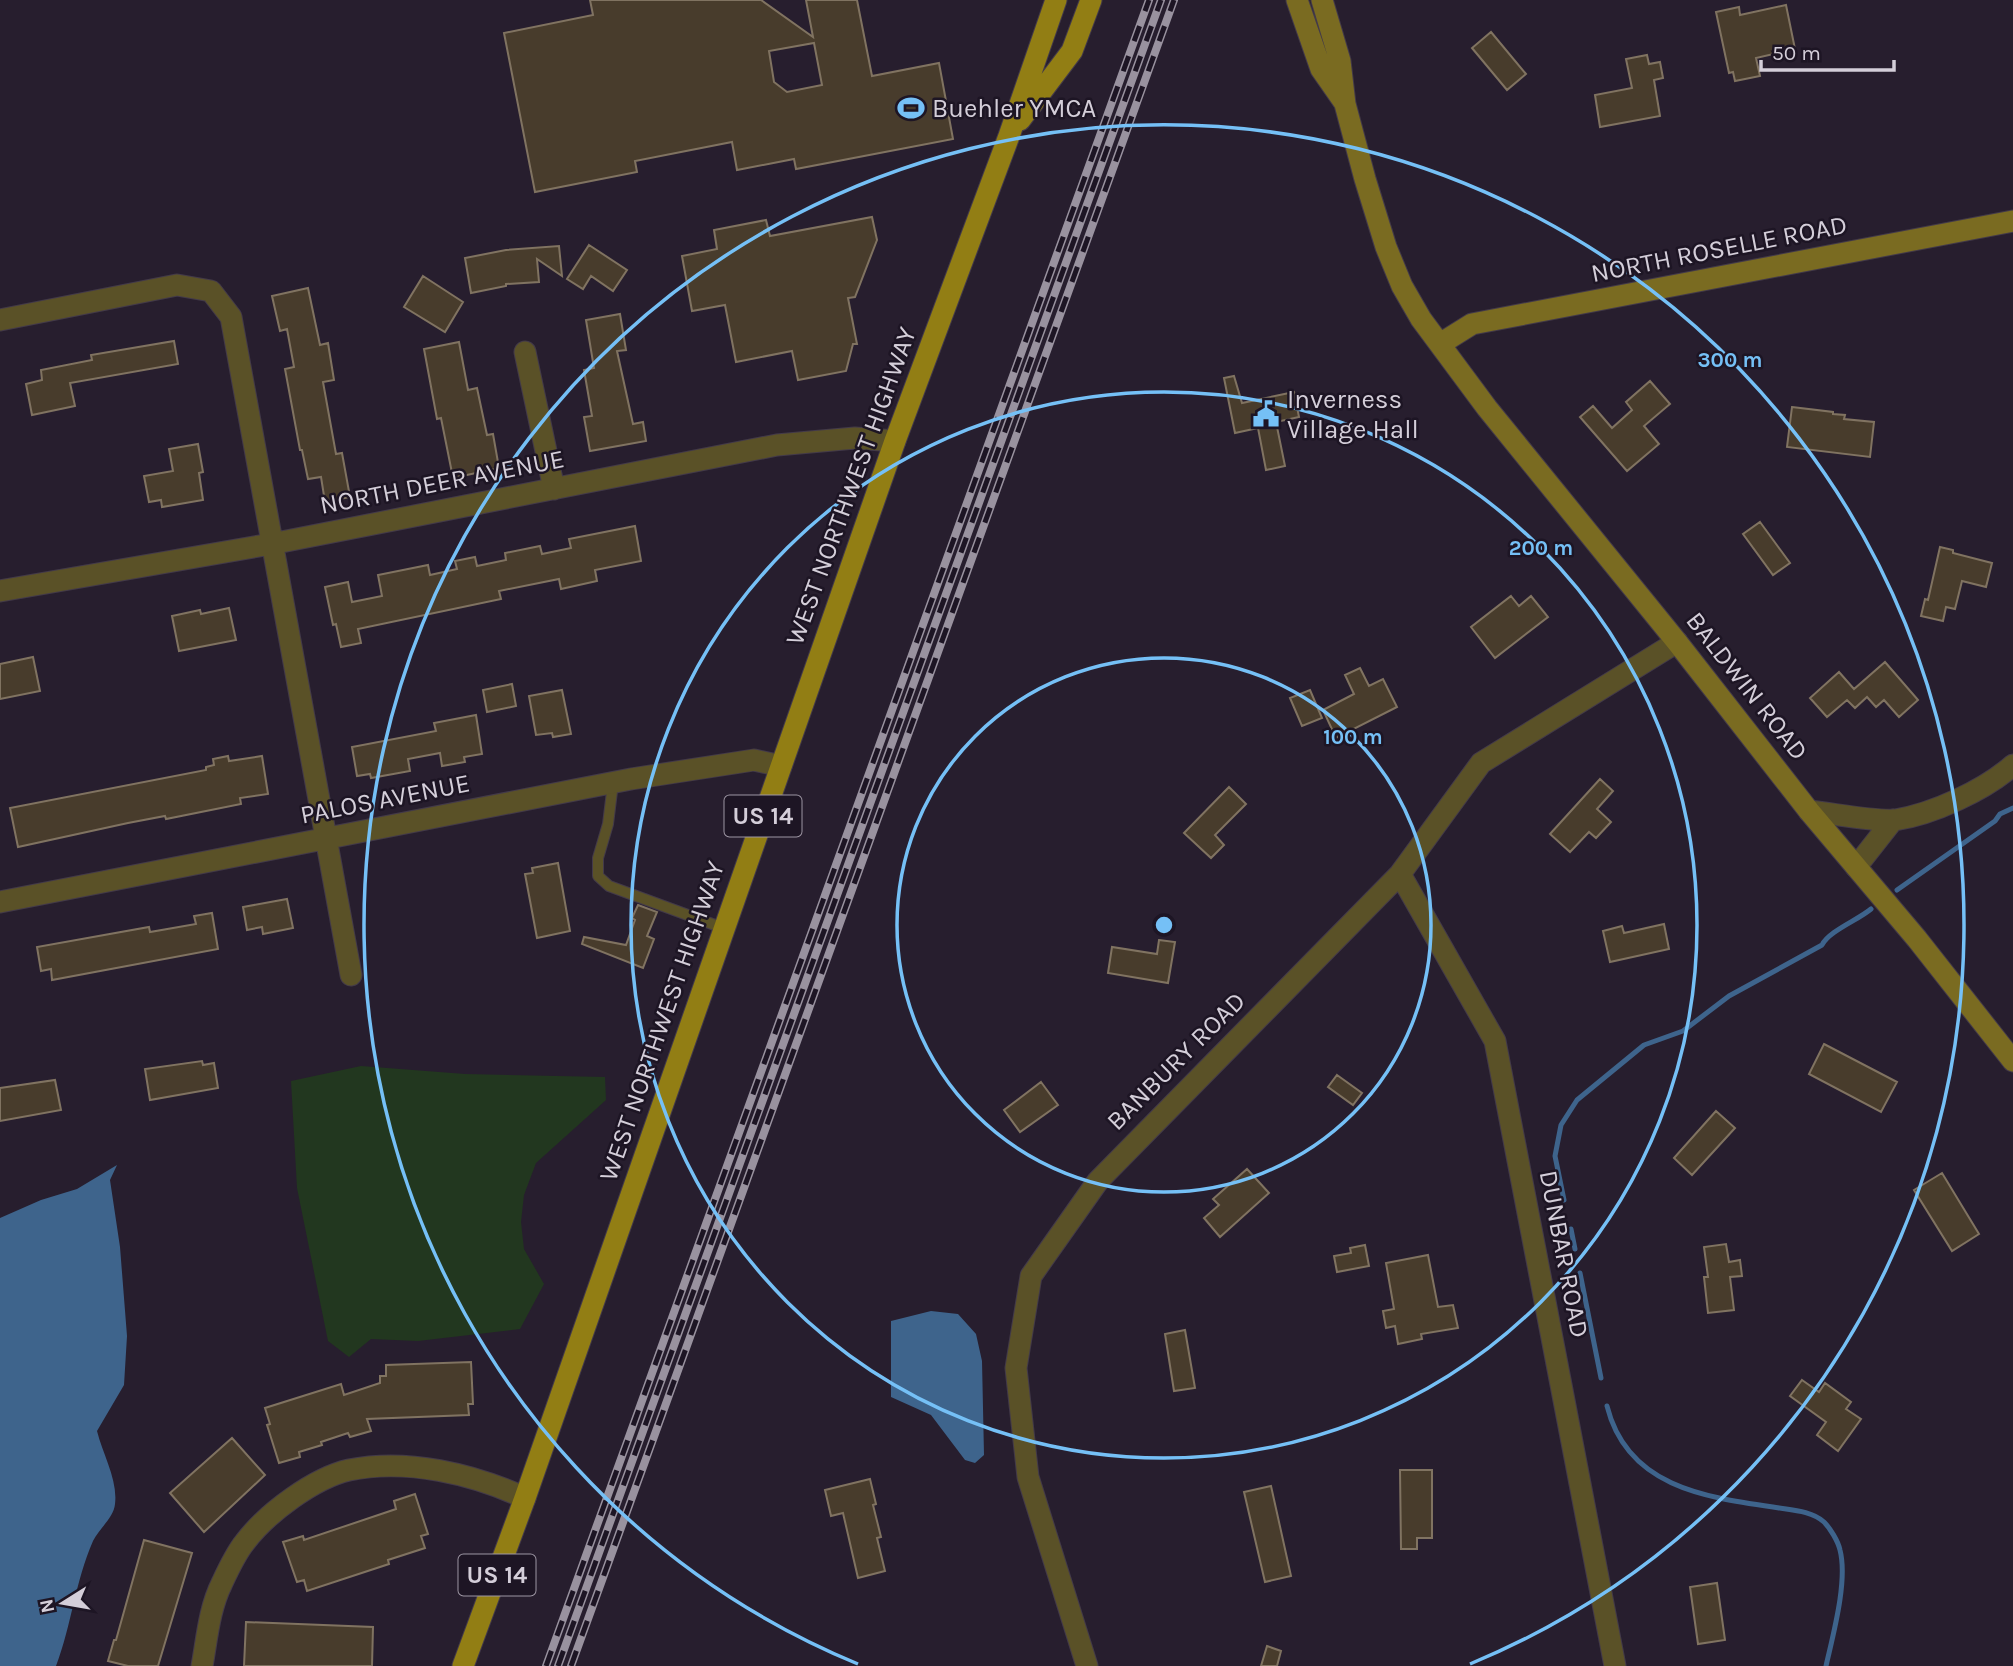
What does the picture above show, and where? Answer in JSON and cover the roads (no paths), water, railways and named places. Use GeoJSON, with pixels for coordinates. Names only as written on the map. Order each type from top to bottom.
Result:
{"type":"FeatureCollection","features":[{"type":"Feature","properties":{"kind":"main road","name":"WEST NORTHWEST HIGHWAY"},"geometry":{"type":"LineString","coordinates":[[463,1666],[525,1499],[895,441],[1009,136],[1056,0]]}},
{"type":"Feature","properties":{"kind":"main road"},"geometry":{"type":"LineString","coordinates":[[1009,136],[1072,51],[1091,0]]}},
{"type":"Feature","properties":{"kind":"main road"},"geometry":{"type":"LineString","coordinates":[[1297,0],[1321,69],[1345,104]]}},
{"type":"Feature","properties":{"kind":"main road"},"geometry":{"type":"LineString","coordinates":[[1322,0],[1340,61],[1345,104]]}},
{"type":"Feature","properties":{"kind":"main road","name":"BALDWIN ROAD"},"geometry":{"type":"LineString","coordinates":[[1345,104],[1386,247],[1402,286],[1420,319],[1487,408],[1677,642],[1808,811],[1917,939],[2013,1061]]}},
{"type":"Feature","properties":{"kind":"main road","name":"NORTH ROSELLE ROAD"},"geometry":{"type":"LineString","coordinates":[[1440,344],[1472,324],[2013,221]]}},
{"type":"Feature","properties":{"kind":"street"},"geometry":{"type":"LineString","coordinates":[[0,320],[177,285],[211,291],[231,317],[351,975]]}},
{"type":"Feature","properties":{"kind":"street"},"geometry":{"type":"LineString","coordinates":[[525,352],[554,489]]}},
{"type":"Feature","properties":{"kind":"street","name":"NORTH DEER AVENUE"},"geometry":{"type":"LineString","coordinates":[[0,591],[271,544],[776,445],[855,438],[895,441]]}},
{"type":"Feature","properties":{"kind":"street","name":"BANBURY ROAD"},"geometry":{"type":"LineString","coordinates":[[1087,1666],[1028,1477],[1016,1368],[1031,1276],[1098,1181],[1400,874],[1481,764],[1677,642]]}},
{"type":"Feature","properties":{"kind":"street","name":"PALOS AVENUE"},"geometry":{"type":"LineString","coordinates":[[0,902],[613,783],[754,760],[781,766]]}},
{"type":"Feature","properties":{"kind":"street"},"geometry":{"type":"LineString","coordinates":[[1808,811],[1893,820],[1931,810],[1994,782],[2013,765]]}},
{"type":"Feature","properties":{"kind":"street"},"geometry":{"type":"LineString","coordinates":[[1856,867],[1893,820]]}},
{"type":"Feature","properties":{"kind":"street","name":"DUNBAR ROAD"},"geometry":{"type":"LineString","coordinates":[[1400,874],[1494,1041],[1615,1666]]}},
{"type":"Feature","properties":{"kind":"street"},"geometry":{"type":"LineString","coordinates":[[202,1666],[212,1612],[221,1585],[245,1542],[277,1510],[307,1488],[346,1471],[375,1466],[417,1468],[503,1488],[525,1499]]}},
{"type":"Feature","properties":{"kind":"lane"},"geometry":{"type":"LineString","coordinates":[[613,783],[608,824],[598,858],[598,876],[609,886],[723,928]]}},
{"type":"Feature","properties":{"kind":"water"},"geometry":{"type":"Polygon","coordinates":[[[117,1165],[110,1180],[120,1247],[127,1336],[124,1385],[97,1431],[114,1486],[114,1509],[93,1541],[87,1556],[56,1666],[0,1666],[0,1218],[41,1200],[77,1189],[117,1165]]]}},
{"type":"Feature","properties":{"kind":"water"},"geometry":{"type":"Polygon","coordinates":[[[931,1311],[958,1314],[976,1334],[982,1361],[984,1455],[975,1463],[965,1460],[931,1415],[891,1397],[891,1321],[931,1311]]]}},
{"type":"Feature","properties":{"kind":"waterway"},"geometry":{"type":"LineString","coordinates":[[1897,890],[1995,821],[2000,814],[2013,808]]}},
{"type":"Feature","properties":{"kind":"waterway"},"geometry":{"type":"LineString","coordinates":[[1564,1200],[1555,1156],[1561,1125],[1577,1100],[1644,1045],[1683,1031],[1729,996],[1822,945],[1831,935],[1871,909]]}},
{"type":"Feature","properties":{"kind":"waterway"},"geometry":{"type":"LineString","coordinates":[[1571,1229],[1575,1249]]}},
{"type":"Feature","properties":{"kind":"waterway"},"geometry":{"type":"LineString","coordinates":[[1580,1273],[1601,1378]]}},
{"type":"Feature","properties":{"kind":"waterway"},"geometry":{"type":"LineString","coordinates":[[1607,1406],[1617,1433],[1632,1454],[1671,1483],[1720,1498],[1806,1513],[1819,1518],[1826,1525],[1839,1546],[1842,1563],[1839,1608],[1826,1666]]}},
{"type":"Feature","properties":{"kind":"railway"},"geometry":{"type":"LineString","coordinates":[[546,1666],[1149,0]]}},
{"type":"Feature","properties":{"kind":"railway"},"geometry":{"type":"LineString","coordinates":[[558,1666],[1161,0]]}},
{"type":"Feature","properties":{"kind":"railway"},"geometry":{"type":"LineString","coordinates":[[571,1666],[1174,0]]}},
{"type":"Feature","properties":{"kind":"place","name":"Buehler YMCA"},"geometry":{"type":"Point","coordinates":[911,108]}},
{"type":"Feature","properties":{"kind":"place","name":"Inverness Village Hall"},"geometry":{"type":"Point","coordinates":[1266,414]}}]}
